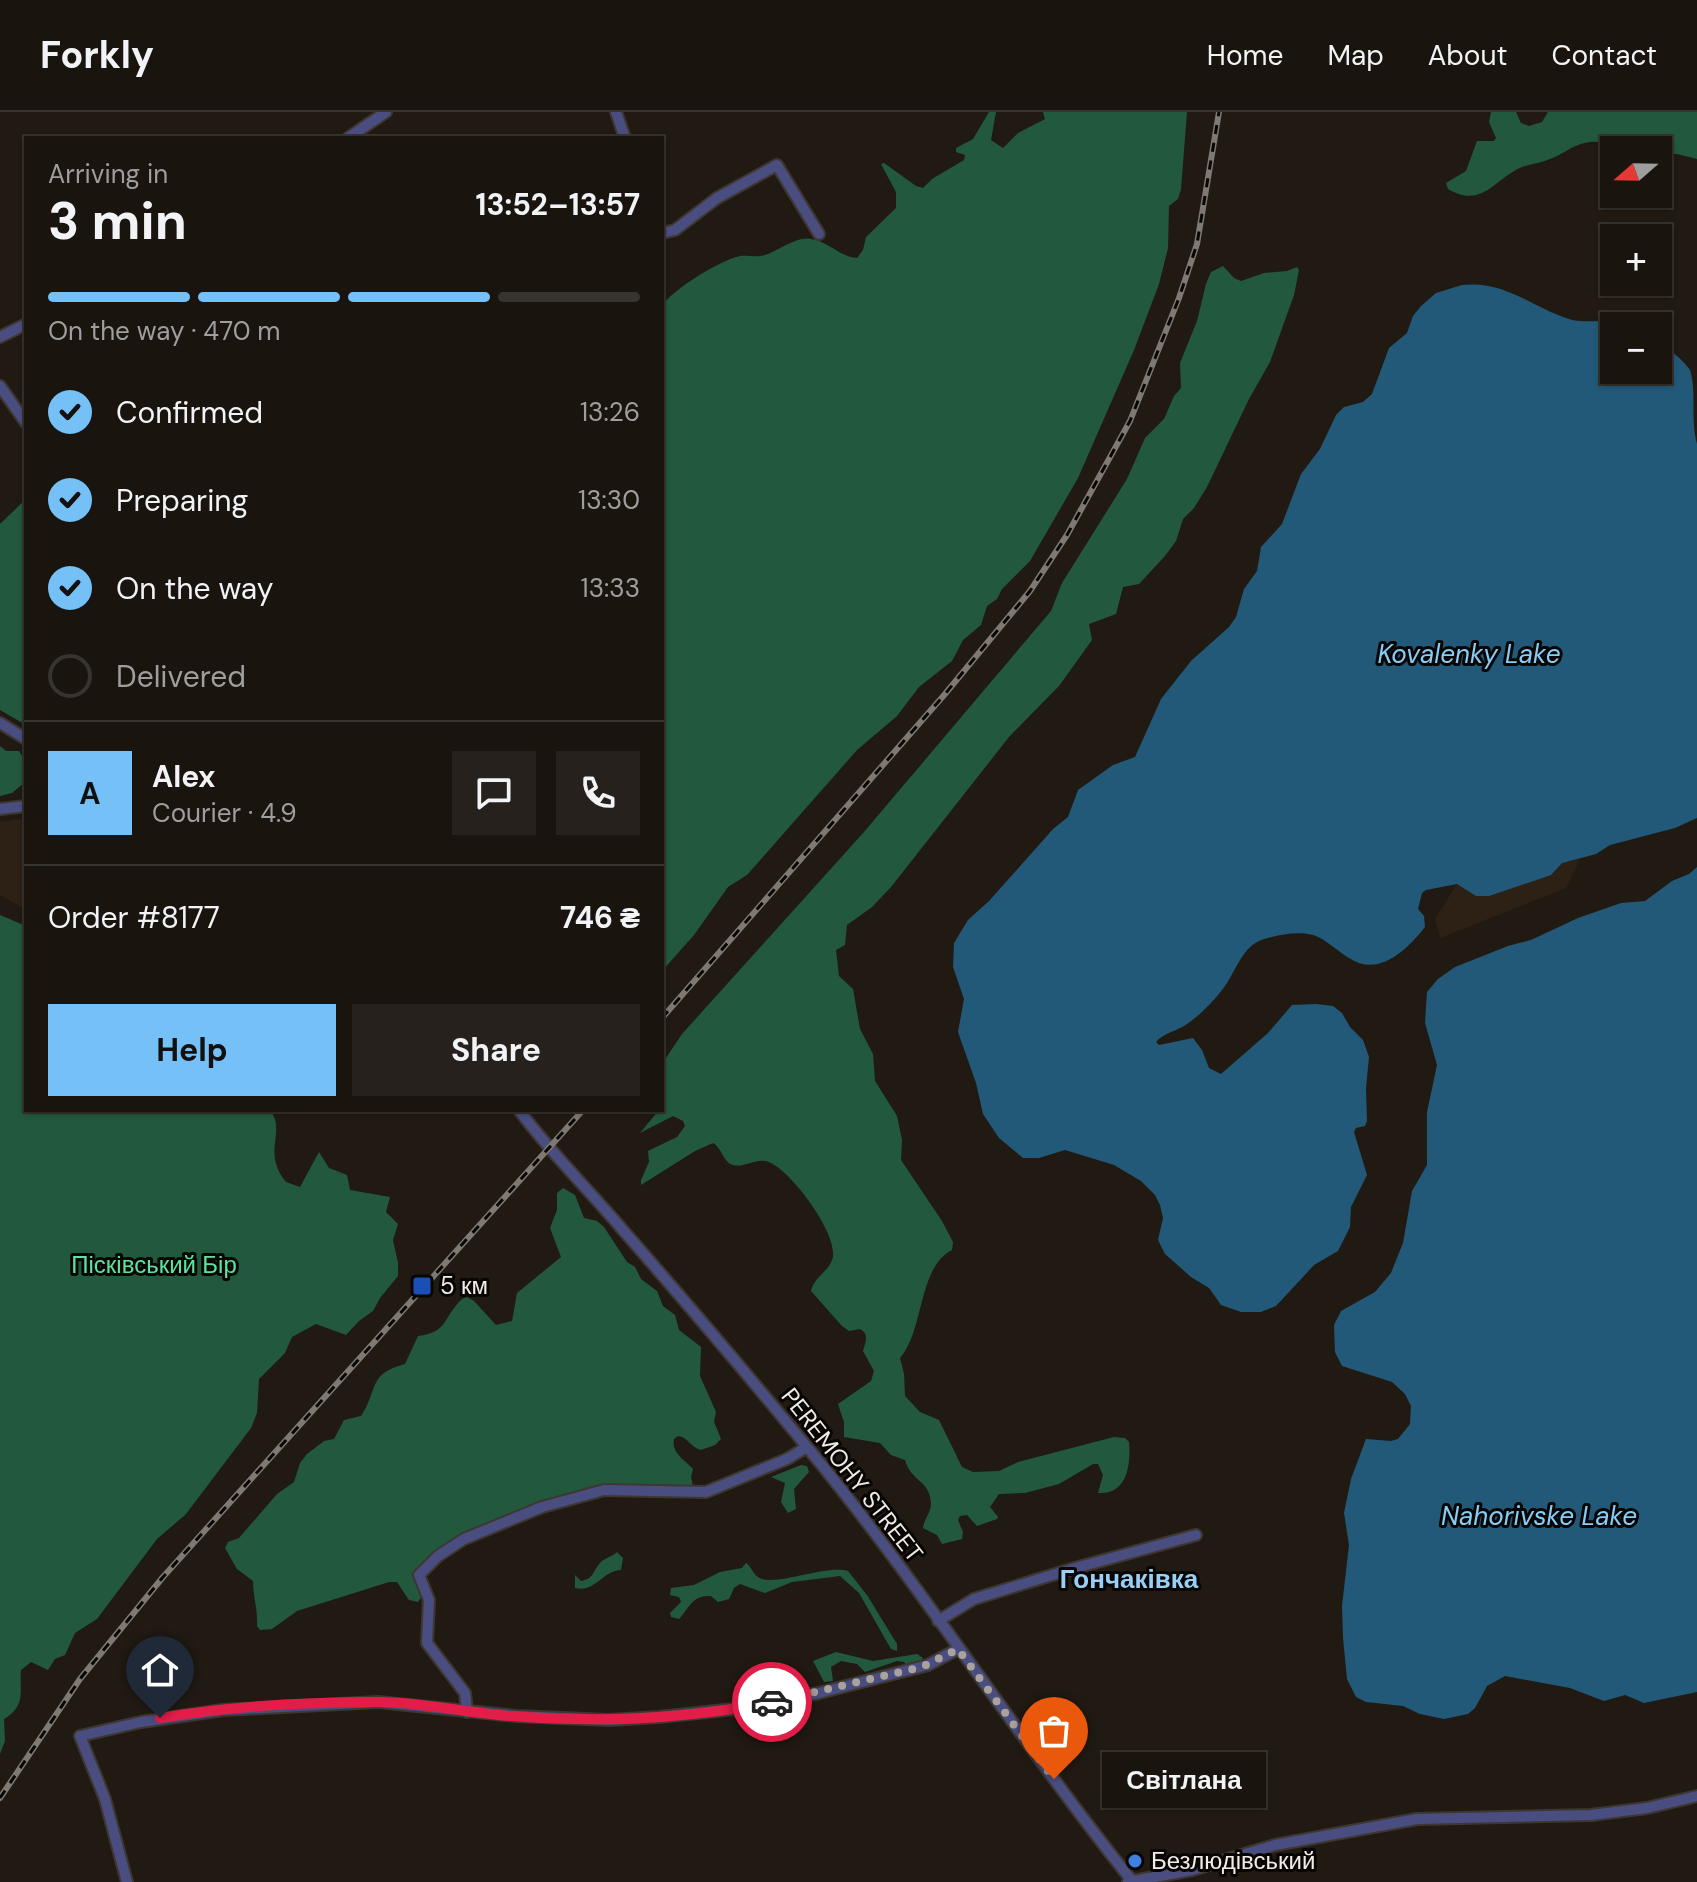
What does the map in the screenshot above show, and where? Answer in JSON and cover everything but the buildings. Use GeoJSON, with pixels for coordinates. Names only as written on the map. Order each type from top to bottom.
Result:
{"type":"FeatureCollection","features":[{"type":"Feature","properties":{"kind":"street"},"geometry":{"type":"LineString","coordinates":[[351,136],[386,112]]}},
{"type":"Feature","properties":{"kind":"street"},"geometry":{"type":"LineString","coordinates":[[616,112],[624,136]]}},
{"type":"Feature","properties":{"kind":"street"},"geometry":{"type":"LineString","coordinates":[[664,233],[675,230],[717,198],[777,165],[819,234]]}},
{"type":"Feature","properties":{"kind":"street"},"geometry":{"type":"LineString","coordinates":[[0,337],[24,325]]}},
{"type":"Feature","properties":{"kind":"street"},"geometry":{"type":"LineString","coordinates":[[0,386],[24,420]]}},
{"type":"Feature","properties":{"kind":"street"},"geometry":{"type":"LineString","coordinates":[[0,723],[24,738]]}},
{"type":"Feature","properties":{"kind":"street"},"geometry":{"type":"LineString","coordinates":[[0,809],[24,806]]}},
{"type":"Feature","properties":{"kind":"street","name":"PEREMOHY STREET"},"geometry":{"type":"LineString","coordinates":[[521,1112],[547,1147],[621,1227],[807,1447],[886,1549],[1131,1882]]}},
{"type":"Feature","properties":{"kind":"street"},"geometry":{"type":"LineString","coordinates":[[467,1712],[465,1693],[436,1658],[426,1638],[429,1600],[419,1575],[446,1550],[509,1520],[589,1493],[616,1489],[706,1492],[787,1459],[807,1447]]}},
{"type":"Feature","properties":{"kind":"street"},"geometry":{"type":"LineString","coordinates":[[938,1621],[974,1599],[1196,1535]]}},
{"type":"Feature","properties":{"kind":"street"},"geometry":{"type":"LineString","coordinates":[[127,1882],[105,1799],[80,1736],[166,1717],[242,1708],[378,1702],[467,1712],[609,1720],[711,1712],[804,1696],[922,1667],[958,1649]]}},
{"type":"Feature","properties":{"kind":"street"},"geometry":{"type":"LineString","coordinates":[[1131,1882],[1192,1870],[1275,1845],[1417,1819],[1591,1815],[1647,1808],[1697,1796]]}},
{"type":"Feature","properties":{"kind":"shaded area"},"geometry":{"type":"Polygon","coordinates":[[[24,818],[24,909],[0,895],[0,822],[24,818]]]}},
{"type":"Feature","properties":{"kind":"shaded area"},"geometry":{"type":"Polygon","coordinates":[[[1493,829],[1582,855],[1566,888],[1440,938],[1435,918],[1493,829]]]}},
{"type":"Feature","properties":{"kind":"green space"},"geometry":{"type":"Polygon","coordinates":[[[989,112],[996,112],[991,140],[1003,148],[1018,133],[1045,119],[1043,112],[1187,112],[1181,189],[1178,199],[1169,206],[1168,248],[1159,284],[1078,478],[1030,561],[987,606],[981,625],[963,640],[952,661],[919,687],[897,716],[857,750],[747,875],[728,887],[694,935],[664,969],[664,303],[687,283],[720,263],[740,256],[765,255],[799,240],[817,240],[857,258],[866,237],[896,208],[896,192],[881,164],[923,188],[964,160],[965,155],[956,152],[956,148],[973,139],[989,112]]]}},
{"type":"Feature","properties":{"kind":"green space"},"geometry":{"type":"Polygon","coordinates":[[[1491,112],[1516,112],[1521,123],[1529,126],[1542,122],[1548,112],[1697,112],[1697,159],[1672,154],[1672,136],[1600,136],[1600,142],[1584,143],[1546,161],[1518,169],[1476,195],[1468,196],[1448,189],[1446,183],[1466,171],[1477,141],[1494,141],[1496,138],[1489,122],[1491,112]]]}},
{"type":"Feature","properties":{"kind":"green space"},"geometry":{"type":"Polygon","coordinates":[[[1223,266],[1241,281],[1264,273],[1297,267],[1299,270],[1294,295],[1270,362],[1207,487],[1183,519],[1176,541],[1165,556],[1139,584],[1123,587],[1116,614],[1089,624],[1092,640],[1059,686],[1009,737],[891,887],[872,907],[847,925],[845,945],[836,950],[839,976],[853,989],[860,1029],[873,1054],[875,1081],[897,1116],[902,1140],[901,1160],[953,1242],[952,1250],[941,1258],[933,1270],[908,1346],[900,1358],[905,1396],[920,1412],[939,1420],[962,1467],[973,1472],[999,1471],[1018,1462],[1114,1437],[1125,1438],[1129,1442],[1128,1469],[1115,1489],[1098,1493],[1103,1475],[1098,1464],[1093,1464],[1059,1484],[1025,1493],[999,1494],[990,1507],[997,1519],[977,1526],[967,1515],[960,1516],[962,1539],[942,1544],[937,1535],[923,1528],[931,1507],[930,1495],[911,1473],[905,1460],[891,1455],[880,1443],[844,1437],[844,1422],[838,1404],[871,1381],[874,1371],[863,1351],[865,1333],[860,1329],[849,1331],[842,1326],[811,1291],[815,1281],[832,1261],[832,1245],[820,1218],[800,1189],[769,1162],[733,1165],[713,1143],[641,1185],[649,1162],[648,1151],[677,1137],[685,1126],[683,1121],[673,1116],[640,1133],[657,1112],[664,1112],[664,1061],[682,1034],[864,832],[1051,611],[1062,583],[1127,479],[1145,438],[1164,419],[1181,388],[1180,363],[1197,321],[1211,272],[1223,266]]]}},
{"type":"Feature","properties":{"kind":"green space"},"geometry":{"type":"Polygon","coordinates":[[[24,501],[24,724],[0,710],[0,524],[24,501]]]}},
{"type":"Feature","properties":{"kind":"green space"},"geometry":{"type":"Polygon","coordinates":[[[0,746],[6,751],[19,751],[24,760],[24,783],[12,793],[0,796],[0,746]]]}},
{"type":"Feature","properties":{"kind":"green space","name":"Пісківський Бір"},"geometry":{"type":"Polygon","coordinates":[[[0,915],[24,925],[24,1112],[271,1112],[276,1126],[275,1161],[286,1182],[300,1187],[319,1152],[329,1168],[347,1175],[350,1190],[390,1197],[386,1212],[398,1224],[393,1240],[398,1276],[373,1311],[346,1335],[316,1324],[292,1337],[285,1353],[259,1379],[257,1413],[251,1428],[186,1514],[157,1539],[97,1619],[75,1633],[65,1655],[55,1659],[48,1670],[31,1662],[21,1670],[19,1703],[4,1719],[5,1741],[0,1754],[0,915]]]}},
{"type":"Feature","properties":{"kind":"green space"},"geometry":{"type":"Polygon","coordinates":[[[563,1188],[575,1195],[584,1218],[597,1221],[604,1227],[641,1279],[657,1291],[663,1306],[675,1315],[679,1330],[701,1347],[700,1376],[716,1412],[714,1422],[721,1439],[701,1450],[681,1437],[674,1439],[677,1452],[693,1469],[693,1486],[638,1484],[542,1513],[508,1518],[422,1568],[422,1596],[418,1602],[409,1600],[397,1582],[389,1582],[297,1611],[272,1629],[260,1630],[257,1626],[253,1581],[237,1569],[225,1548],[228,1542],[239,1538],[277,1494],[294,1482],[300,1463],[307,1454],[324,1441],[334,1439],[344,1420],[361,1416],[379,1378],[405,1364],[418,1336],[440,1328],[462,1299],[467,1297],[474,1301],[496,1325],[512,1321],[517,1293],[561,1257],[550,1228],[557,1210],[557,1193],[563,1188]]]}},
{"type":"Feature","properties":{"kind":"green space"},"geometry":{"type":"Polygon","coordinates":[[[801,1465],[807,1466],[809,1472],[794,1489],[796,1509],[788,1513],[781,1502],[785,1483],[771,1477],[801,1465]]]}},
{"type":"Feature","properties":{"kind":"green space"},"geometry":{"type":"Polygon","coordinates":[[[617,1552],[623,1558],[621,1570],[588,1587],[575,1588],[575,1575],[581,1581],[589,1578],[602,1561],[617,1552]]]}},
{"type":"Feature","properties":{"kind":"green space"},"geometry":{"type":"Polygon","coordinates":[[[746,1563],[756,1576],[765,1580],[848,1571],[867,1595],[897,1644],[897,1651],[891,1649],[859,1593],[840,1576],[792,1582],[765,1593],[740,1584],[734,1588],[729,1599],[718,1602],[711,1596],[700,1597],[679,1619],[671,1617],[670,1613],[681,1602],[679,1597],[670,1595],[671,1588],[694,1585],[720,1572],[742,1568],[746,1563]]]}},
{"type":"Feature","properties":{"kind":"green space"},"geometry":{"type":"Polygon","coordinates":[[[836,1652],[873,1661],[917,1654],[923,1658],[920,1664],[908,1667],[904,1662],[897,1661],[865,1672],[857,1664],[841,1661],[831,1667],[833,1681],[824,1682],[813,1661],[836,1652]]]}},
{"type":"Feature","properties":{"kind":"water","name":"Kovalenky Lake"},"geometry":{"type":"Polygon","coordinates":[[[1462,285],[1492,287],[1569,319],[1600,322],[1600,384],[1672,384],[1672,352],[1690,370],[1697,444],[1697,818],[1675,828],[1610,845],[1596,854],[1562,863],[1551,875],[1489,896],[1476,896],[1457,884],[1426,890],[1422,893],[1418,909],[1424,916],[1425,927],[1401,952],[1381,963],[1360,963],[1313,935],[1295,933],[1264,939],[1244,954],[1227,983],[1206,1008],[1187,1024],[1156,1042],[1159,1045],[1193,1038],[1209,1068],[1221,1074],[1268,1033],[1292,1005],[1316,1004],[1333,1006],[1342,1013],[1363,1040],[1369,1057],[1367,1121],[1365,1126],[1356,1128],[1354,1132],[1367,1175],[1351,1207],[1350,1227],[1338,1251],[1314,1265],[1276,1306],[1261,1312],[1241,1312],[1221,1305],[1209,1288],[1165,1254],[1158,1240],[1163,1218],[1160,1205],[1141,1181],[1114,1165],[1065,1150],[1039,1158],[1023,1158],[999,1138],[983,1114],[958,1032],[964,999],[953,967],[954,943],[968,920],[1053,829],[1068,817],[1078,790],[1113,765],[1135,757],[1161,699],[1191,661],[1236,617],[1244,589],[1257,571],[1261,547],[1282,524],[1301,474],[1320,449],[1336,415],[1344,407],[1363,402],[1372,394],[1389,348],[1407,333],[1413,316],[1436,293],[1462,285]]]}},
{"type":"Feature","properties":{"kind":"water","name":"Nahorivske Lake"},"geometry":{"type":"Polygon","coordinates":[[[1697,867],[1697,1692],[1644,1703],[1625,1695],[1604,1701],[1570,1688],[1505,1676],[1487,1686],[1475,1708],[1468,1714],[1444,1719],[1420,1714],[1403,1706],[1366,1702],[1356,1697],[1347,1679],[1342,1606],[1349,1545],[1344,1513],[1351,1479],[1366,1439],[1398,1439],[1410,1424],[1411,1406],[1405,1394],[1392,1382],[1342,1366],[1335,1352],[1334,1325],[1341,1311],[1375,1292],[1391,1273],[1403,1243],[1412,1191],[1427,1165],[1427,1112],[1437,1065],[1425,1023],[1427,992],[1455,967],[1621,903],[1645,901],[1697,867]]]}},
{"type":"Feature","properties":{"kind":"railway"},"geometry":{"type":"LineString","coordinates":[[664,1016],[945,694],[1030,591],[1067,535],[1130,421],[1179,298],[1197,244],[1219,112]]}},
{"type":"Feature","properties":{"kind":"railway"},"geometry":{"type":"LineString","coordinates":[[0,1798],[80,1679],[163,1577],[581,1112]]}},
{"type":"Feature","properties":{"kind":"way so far"},"geometry":{"type":"LineString","coordinates":[[772,1702],[922,1667],[958,1649],[1054,1779]]}},
{"type":"Feature","properties":{"kind":"place","name":"5 км"},"geometry":{"type":"Point","coordinates":[422,1286]}},
{"type":"Feature","properties":{"kind":"place","name":"Світлана"},"geometry":{"type":"Point","coordinates":[1054,1779]}},
{"type":"Feature","properties":{"kind":"place","name":"Безлюдівський"},"geometry":{"type":"Point","coordinates":[1135,1861]}},
{"type":"Feature","properties":{"kind":"district","name":"Гончаківка"},"geometry":{"type":"Point","coordinates":[1129,1579]}},
{"type":"Feature","properties":{"kind":"route"},"geometry":{"type":"LineString","coordinates":[[160,1718],[242,1708],[378,1702],[516,1716],[620,1720],[711,1712],[772,1702]]}}]}
